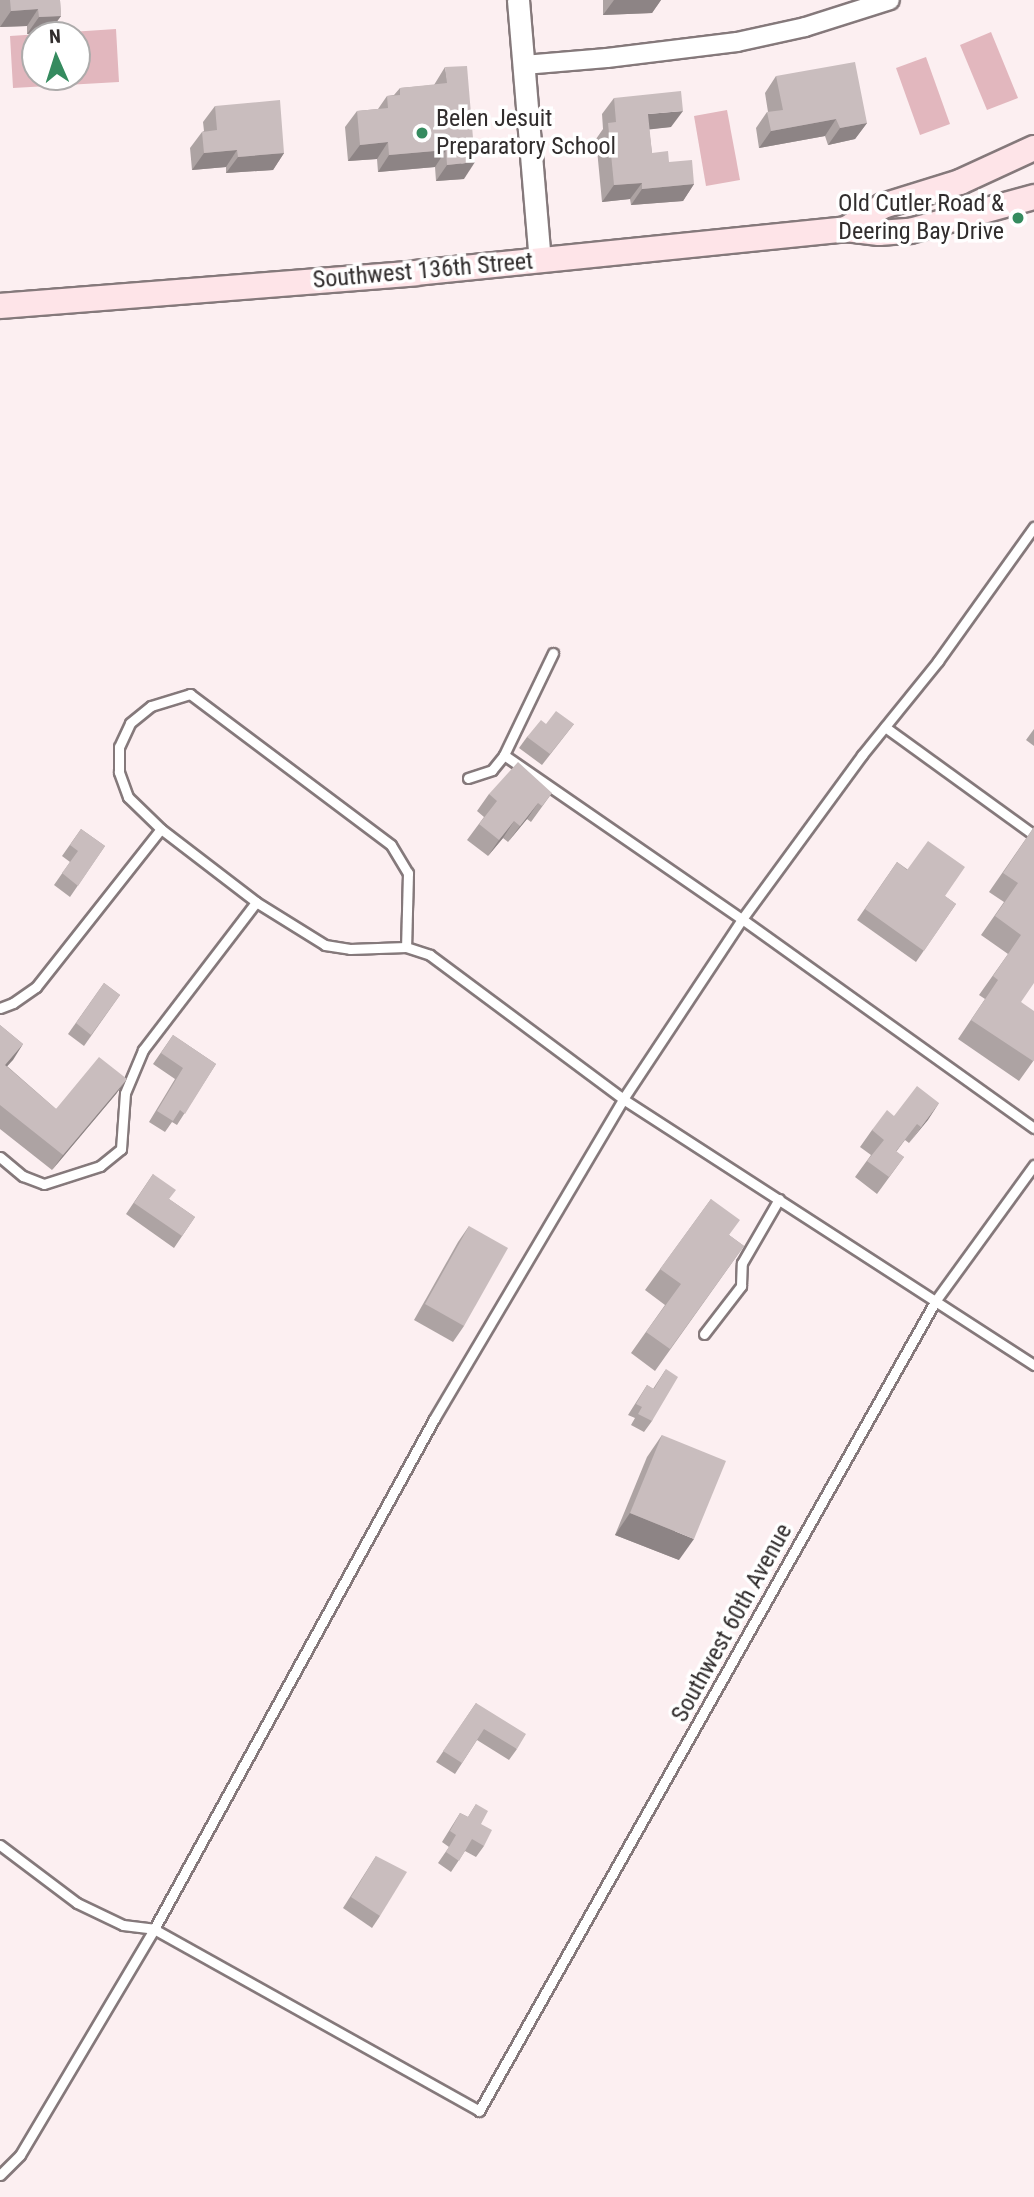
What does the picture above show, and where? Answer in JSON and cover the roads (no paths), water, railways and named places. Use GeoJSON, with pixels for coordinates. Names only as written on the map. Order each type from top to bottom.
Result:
{"type":"FeatureCollection","features":[{"type":"Feature","properties":{"kind":"main road","name":"Southwest 136th Street"},"geometry":{"type":"LineString","coordinates":[[846,229],[883,206],[960,182],[1034,148]]}},
{"type":"Feature","properties":{"kind":"main road"},"geometry":{"type":"LineString","coordinates":[[960,182],[1034,164]]}},
{"type":"Feature","properties":{"kind":"main road","name":"Southwest 136th Street"},"geometry":{"type":"LineString","coordinates":[[0,306],[401,274],[755,241],[846,229],[879,233],[910,231],[1034,197]]}},
{"type":"Feature","properties":{"kind":"street"},"geometry":{"type":"LineString","coordinates":[[519,0],[540,260]]}},
{"type":"Feature","properties":{"kind":"street"},"geometry":{"type":"LineString","coordinates":[[524,65],[620,57],[737,42],[805,27],[890,0]]}},
{"type":"Feature","properties":{"kind":"lane"},"geometry":{"type":"LineString","coordinates":[[0,2175],[20,2155],[154,1929],[435,1419],[623,1099],[742,919],[885,727],[938,661],[1034,527]]}},
{"type":"Feature","properties":{"kind":"lane"},"geometry":{"type":"LineString","coordinates":[[468,779],[492,770],[504,755],[553,653]]}},
{"type":"Feature","properties":{"kind":"lane"},"geometry":{"type":"LineString","coordinates":[[406,947],[408,873],[391,845],[190,694],[151,706],[130,723],[119,747],[119,772],[128,797],[161,829],[256,902],[325,945],[350,949],[406,947],[430,955],[623,1099],[1034,1365]]}},
{"type":"Feature","properties":{"kind":"lane"},"geometry":{"type":"LineString","coordinates":[[885,727],[1034,835]]}},
{"type":"Feature","properties":{"kind":"lane"},"geometry":{"type":"LineString","coordinates":[[504,755],[742,919],[1034,1128]]}},
{"type":"Feature","properties":{"kind":"lane"},"geometry":{"type":"LineString","coordinates":[[0,1008],[13,1003],[36,987],[161,829]]}},
{"type":"Feature","properties":{"kind":"lane"},"geometry":{"type":"LineString","coordinates":[[0,1157],[23,1177],[44,1184],[100,1166],[121,1149],[125,1093],[142,1050],[256,902]]}},
{"type":"Feature","properties":{"kind":"lane","name":"Southwest 60th Avenue"},"geometry":{"type":"LineString","coordinates":[[154,1929],[479,2111],[936,1300],[1034,1165]]}},
{"type":"Feature","properties":{"kind":"lane"},"geometry":{"type":"LineString","coordinates":[[704,1334],[741,1286],[742,1263],[779,1199]]}},
{"type":"Feature","properties":{"kind":"lane"},"geometry":{"type":"LineString","coordinates":[[0,1845],[77,1903],[123,1925],[154,1929]]}},
{"type":"Feature","properties":{"kind":"place","name":"Belen Jesuit Preparatory School"},"geometry":{"type":"Point","coordinates":[422,133]}},
{"type":"Feature","properties":{"kind":"place","name":"Old Cutler Road & Deering Bay Drive"},"geometry":{"type":"Point","coordinates":[1018,218]}}]}
